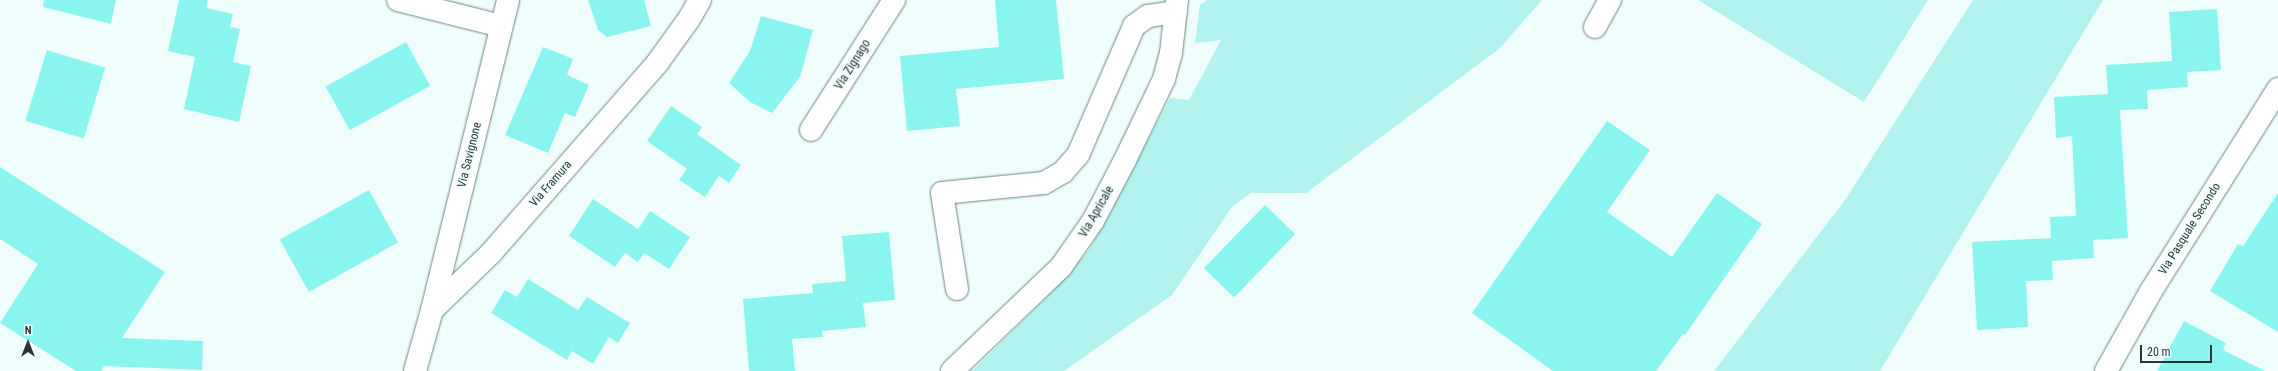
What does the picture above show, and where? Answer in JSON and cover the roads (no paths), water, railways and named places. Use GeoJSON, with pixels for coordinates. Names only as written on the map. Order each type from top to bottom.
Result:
{"type":"FeatureCollection","features":[{"type":"Feature","properties":{"kind":"street"},"geometry":{"type":"LineString","coordinates":[[398,0],[501,26]]}},
{"type":"Feature","properties":{"kind":"street","name":"Via Savignone"},"geometry":{"type":"LineString","coordinates":[[432,310],[508,0]]}},
{"type":"Feature","properties":{"kind":"street","name":"Via Framura"},"geometry":{"type":"LineString","coordinates":[[432,310],[491,253],[658,62],[689,19],[700,0]]}},
{"type":"Feature","properties":{"kind":"street","name":"Via Zignago"},"geometry":{"type":"LineString","coordinates":[[811,130],[894,0]]}},
{"type":"Feature","properties":{"kind":"street"},"geometry":{"type":"LineString","coordinates":[[1595,27],[1610,0]]}},
{"type":"Feature","properties":{"kind":"street","name":"Via Apricale"},"geometry":{"type":"LineString","coordinates":[[952,371],[1061,267],[1093,221],[1125,160],[1164,79],[1171,53],[1176,6],[1148,16],[1134,26],[1078,155],[1063,172],[1044,183],[942,193],[957,289]]}},
{"type":"Feature","properties":{"kind":"street","name":"Via Pasquale Secondo"},"geometry":{"type":"LineString","coordinates":[[2106,371],[2151,291],[2278,89]]}},
{"type":"Feature","properties":{"kind":"street"},"geometry":{"type":"LineString","coordinates":[[415,371],[432,310]]}}]}
